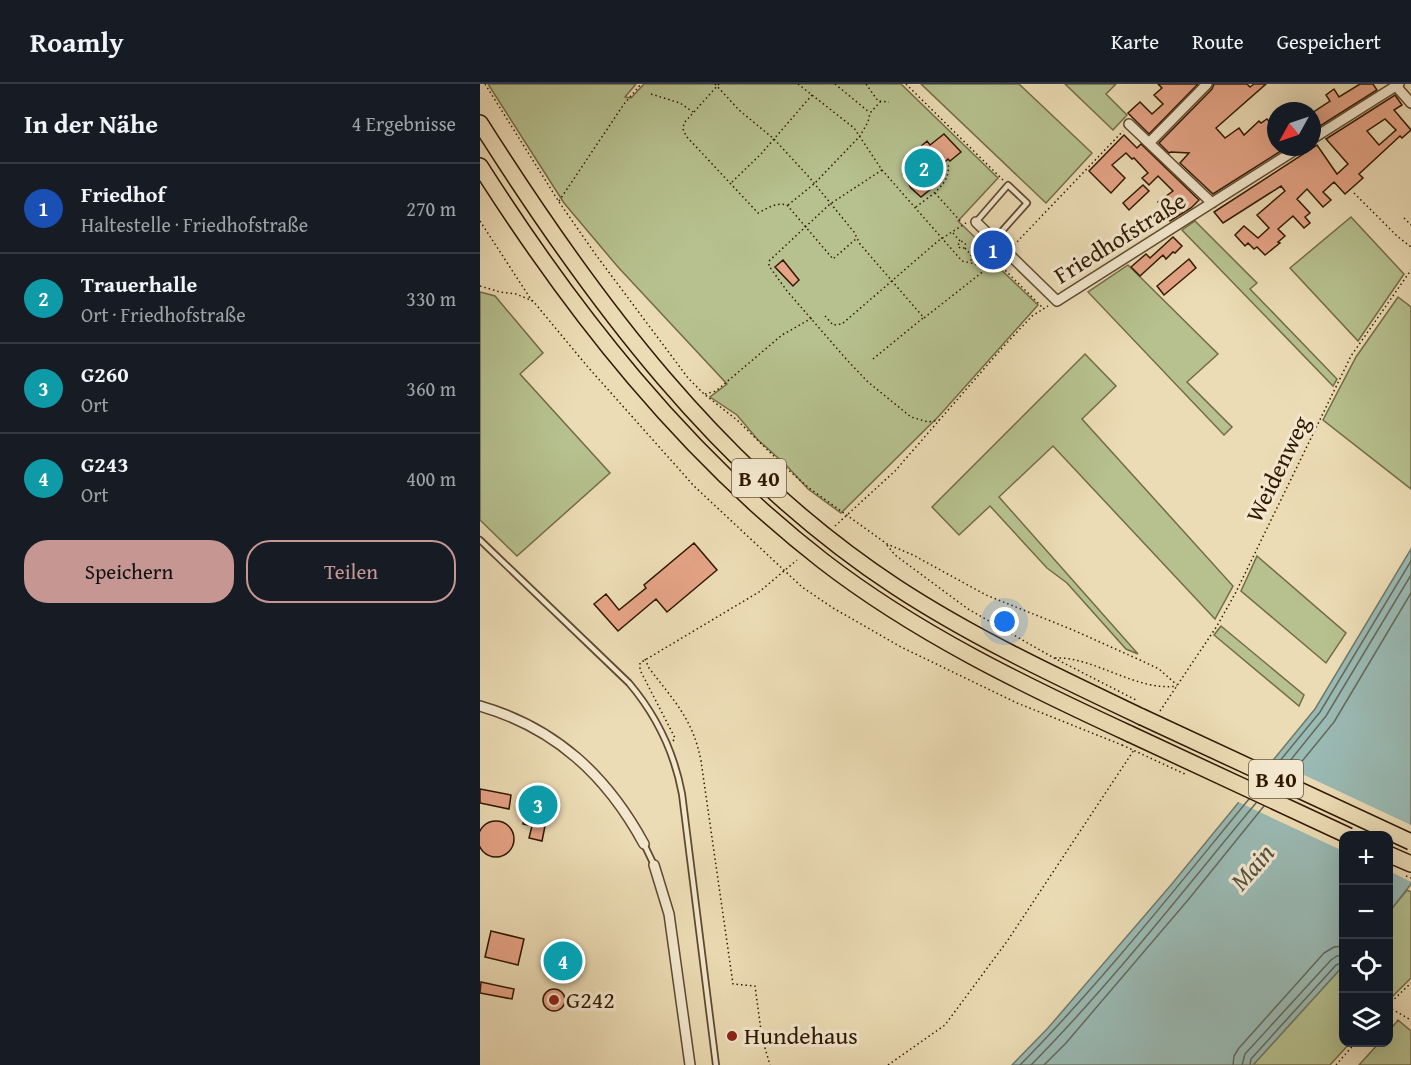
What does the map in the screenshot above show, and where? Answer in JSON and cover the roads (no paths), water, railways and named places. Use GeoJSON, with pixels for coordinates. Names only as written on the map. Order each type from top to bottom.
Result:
{"type":"FeatureCollection","features":[{"type":"Feature","properties":{"kind":"highway","name":"B 40"},"geometry":{"type":"LineString","coordinates":[[480,123],[556,240],[628,335],[702,421],[779,496],[870,568],[947,618],[1007,651],[1411,842]]}},
{"type":"Feature","properties":{"kind":"highway","name":"B 40"},"geometry":{"type":"LineString","coordinates":[[480,166],[579,310],[631,374],[714,465],[769,516],[824,561],[921,627],[1130,742],[1339,832]]}},
{"type":"Feature","properties":{"kind":"highway"},"geometry":{"type":"LineString","coordinates":[[1393,856],[1411,864]]}},
{"type":"Feature","properties":{"kind":"street"},"geometry":{"type":"LineString","coordinates":[[1149,143],[1207,84]]}},
{"type":"Feature","properties":{"kind":"street"},"geometry":{"type":"LineString","coordinates":[[1321,133],[1397,85],[1411,103]]}},
{"type":"Feature","properties":{"kind":"street"},"geometry":{"type":"LineString","coordinates":[[1130,124],[1212,203]]}},
{"type":"Feature","properties":{"kind":"street","name":"Friedhofstraße"},"geometry":{"type":"LineString","coordinates":[[976,222],[1057,301],[1286,156]]}},
{"type":"Feature","properties":{"kind":"street"},"geometry":{"type":"LineString","coordinates":[[480,706],[514,718],[572,754],[596,775],[618,801],[644,844]]}},
{"type":"Feature","properties":{"kind":"street"},"geometry":{"type":"LineString","coordinates":[[654,865],[669,914],[690,1065]]}},
{"type":"Feature","properties":{"kind":"lane"},"geometry":{"type":"LineString","coordinates":[[976,222],[1008,185],[1027,203],[994,240]]}},
{"type":"Feature","properties":{"kind":"lane"},"geometry":{"type":"LineString","coordinates":[[480,540],[629,683],[649,708],[670,747],[682,794],[716,1065]]}},
{"type":"Feature","properties":{"kind":"lane"},"geometry":{"type":"LineString","coordinates":[[644,844],[654,865]]}},
{"type":"Feature","properties":{"kind":"water","name":"Main"},"geometry":{"type":"Polygon","coordinates":[[[1411,549],[1411,884],[1393,907],[1393,831],[1339,831],[1339,970],[1253,1065],[1012,1065],[1048,1028],[1171,885],[1315,709],[1411,549]]]}},
{"type":"Feature","properties":{"kind":"place","name":"Trauerhalle"},"geometry":{"type":"Point","coordinates":[924,168]}},
{"type":"Feature","properties":{"kind":"place","name":"Friedhof"},"geometry":{"type":"Point","coordinates":[993,250]}},
{"type":"Feature","properties":{"kind":"place","name":"G260"},"geometry":{"type":"Point","coordinates":[538,805]}},
{"type":"Feature","properties":{"kind":"place","name":"G243"},"geometry":{"type":"Point","coordinates":[563,961]}},
{"type":"Feature","properties":{"kind":"place","name":"G242"},"geometry":{"type":"Point","coordinates":[554,1000]}},
{"type":"Feature","properties":{"kind":"place","name":"Hundehaus"},"geometry":{"type":"Point","coordinates":[732,1036]}}]}
